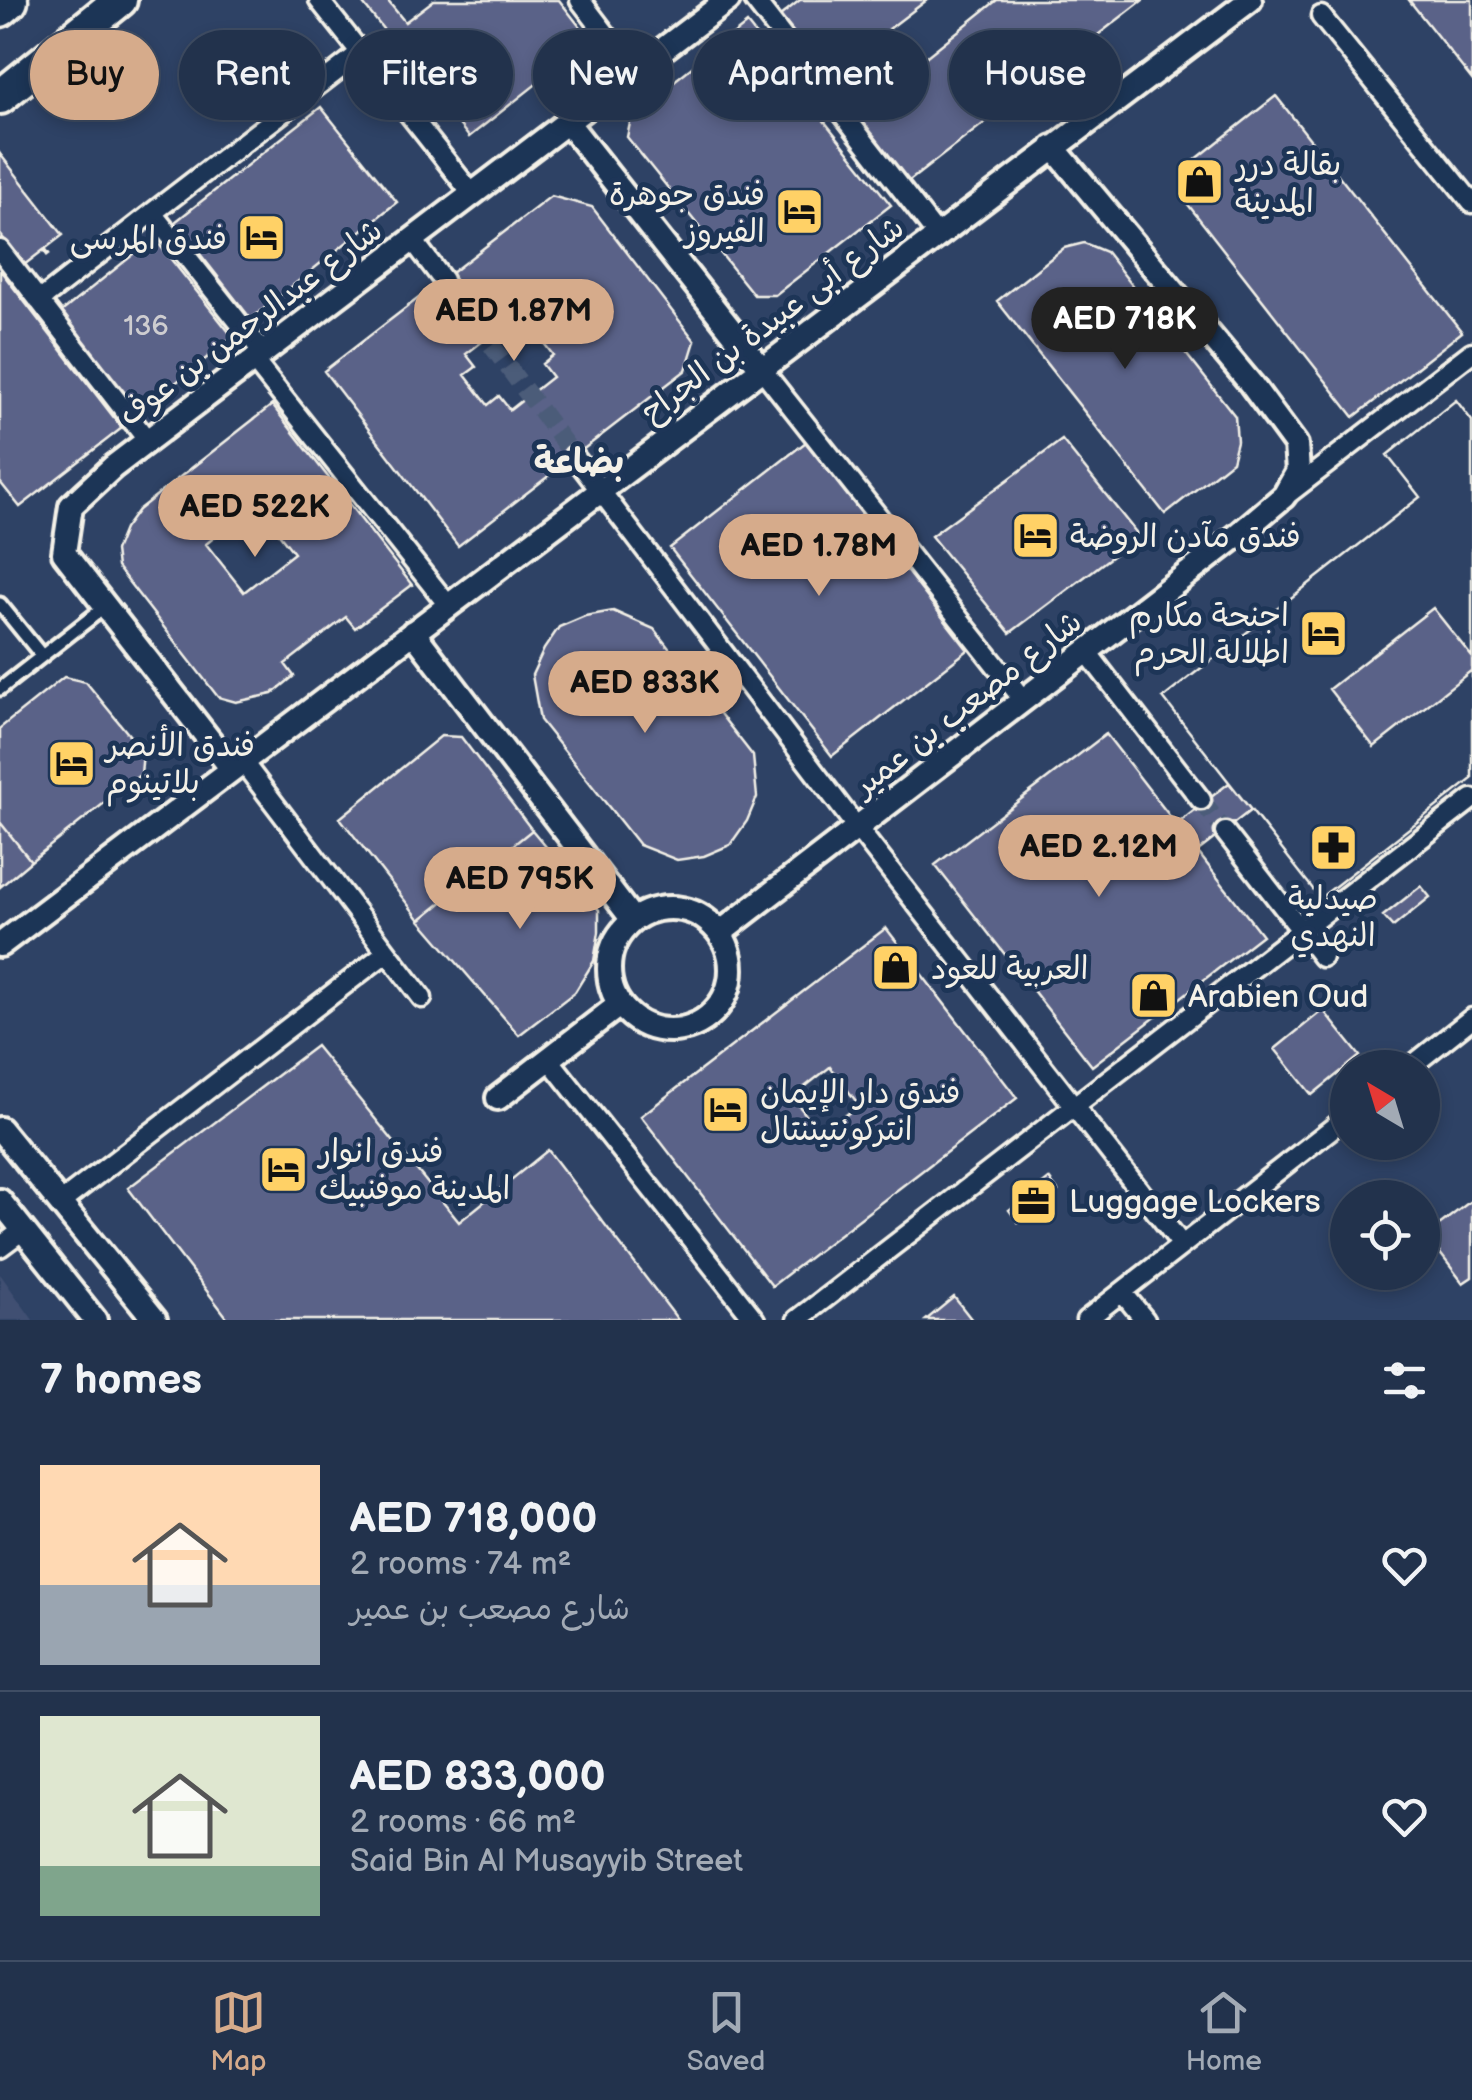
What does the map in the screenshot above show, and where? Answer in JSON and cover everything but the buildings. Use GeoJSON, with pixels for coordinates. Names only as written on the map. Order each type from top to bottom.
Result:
{"type":"FeatureCollection","features":[{"type":"Feature","properties":{"kind":"highway"},"geometry":{"type":"LineString","coordinates":[[0,6],[8,0]]}},
{"type":"Feature","properties":{"kind":"main road"},"geometry":{"type":"LineString","coordinates":[[0,97],[120,0]]}},
{"type":"Feature","properties":{"kind":"street"},"geometry":{"type":"LineString","coordinates":[[319,0],[345,33]]}},
{"type":"Feature","properties":{"kind":"street"},"geometry":{"type":"LineString","coordinates":[[580,0],[603,30]]}},
{"type":"Feature","properties":{"kind":"street","name":"شارع عبدالرحمن بن عوف"},"geometry":{"type":"LineString","coordinates":[[673,42],[728,0]]}},
{"type":"Feature","properties":{"kind":"street"},"geometry":{"type":"LineString","coordinates":[[754,0],[937,235]]}},
{"type":"Feature","properties":{"kind":"street","name":"شارع أبى عبيدة بن الجراح"},"geometry":{"type":"LineString","coordinates":[[0,945],[1250,0]]}},
{"type":"Feature","properties":{"kind":"street"},"geometry":{"type":"LineString","coordinates":[[1322,16],[1472,203]]}},
{"type":"Feature","properties":{"kind":"street"},"geometry":{"type":"LineString","coordinates":[[39,301],[345,64]]}},
{"type":"Feature","properties":{"kind":"street"},"geometry":{"type":"LineString","coordinates":[[414,120],[473,195]]}},
{"type":"Feature","properties":{"kind":"street","name":"شارع عبدالرحمن بن عوف"},"geometry":{"type":"LineString","coordinates":[[237,765],[64,553],[71,506],[112,467],[570,120]]}},
{"type":"Feature","properties":{"kind":"street"},"geometry":{"type":"LineString","coordinates":[[567,122],[1024,700]]}},
{"type":"Feature","properties":{"kind":"street"},"geometry":{"type":"LineString","coordinates":[[1053,148],[1251,384],[1296,445],[1298,472],[1284,496]]}},
{"type":"Feature","properties":{"kind":"street"},"geometry":{"type":"LineString","coordinates":[[152,213],[448,605]]}},
{"type":"Feature","properties":{"kind":"street"},"geometry":{"type":"LineString","coordinates":[[412,239],[443,280]]}},
{"type":"Feature","properties":{"kind":"street"},"geometry":{"type":"LineString","coordinates":[[0,250],[148,441]]}},
{"type":"Feature","properties":{"kind":"street"},"geometry":{"type":"LineString","coordinates":[[1284,496],[1472,352]]}},
{"type":"Feature","properties":{"kind":"street"},"geometry":{"type":"LineString","coordinates":[[574,456],[1182,1245]]}},
{"type":"Feature","properties":{"kind":"street","name":"شارع مصعب بن عمير"},"geometry":{"type":"LineString","coordinates":[[720,934],[1284,496]]}},
{"type":"Feature","properties":{"kind":"street"},"geometry":{"type":"LineString","coordinates":[[413,632],[632,920]]}},
{"type":"Feature","properties":{"kind":"street"},"geometry":{"type":"LineString","coordinates":[[1087,652],[1201,800]]}},
{"type":"Feature","properties":{"kind":"street"},"geometry":{"type":"LineString","coordinates":[[237,765],[422,998]]}},
{"type":"Feature","properties":{"kind":"street"},"geometry":{"type":"LineString","coordinates":[[796,1320],[1472,799]]}},
{"type":"Feature","properties":{"kind":"street"},"geometry":{"type":"LineString","coordinates":[[1225,832],[1322,958]]}},
{"type":"Feature","properties":{"kind":"street"},"geometry":{"type":"LineString","coordinates":[[677,908],[702,916],[720,934],[730,955],[731,975],[722,1002],[707,1018],[684,1029],[658,1030],[637,1022],[618,1004],[609,984],[608,964],[617,937],[632,920],[656,909],[677,908]]}},
{"type":"Feature","properties":{"kind":"street"},"geometry":{"type":"LineString","coordinates":[[60,1204],[386,952]]}},
{"type":"Feature","properties":{"kind":"street"},"geometry":{"type":"LineString","coordinates":[[498,1098],[618,1004]]}},
{"type":"Feature","properties":{"kind":"street"},"geometry":{"type":"LineString","coordinates":[[1432,1050],[1472,1018]]}},
{"type":"Feature","properties":{"kind":"street"},"geometry":{"type":"LineString","coordinates":[[548,1058],[754,1320]]}},
{"type":"Feature","properties":{"kind":"street"},"geometry":{"type":"LineString","coordinates":[[0,1128],[155,1320]]}},
{"type":"Feature","properties":{"kind":"street"},"geometry":{"type":"LineString","coordinates":[[1086,1320],[1330,1130]]}},
{"type":"Feature","properties":{"kind":"street"},"geometry":{"type":"LineString","coordinates":[[0,1201],[95,1320]]}},
{"type":"Feature","properties":{"kind":"street"},"geometry":{"type":"LineString","coordinates":[[0,1247],[23,1230]]}},
{"type":"Feature","properties":{"kind":"street"},"geometry":{"type":"LineString","coordinates":[[1122,1292],[1144,1320]]}},
{"type":"Feature","properties":{"kind":"lane"},"geometry":{"type":"LineString","coordinates":[[0,604],[42,656]]}},
{"type":"Feature","properties":{"kind":"lane"},"geometry":{"type":"LineString","coordinates":[[0,689],[106,606]]}},
{"type":"Feature","properties":{"kind":"shaded area"},"geometry":{"type":"Polygon","coordinates":[[[0,1274],[33,1320],[0,1320],[0,1274]]]}},
{"type":"Feature","properties":{"kind":"tunnel"},"geometry":{"type":"LineString","coordinates":[[443,280],[574,456]]}},
{"type":"Feature","properties":{"kind":"tunnel"},"geometry":{"type":"LineString","coordinates":[[1201,800],[1225,832]]}},
{"type":"Feature","properties":{"kind":"place","name":"بقالة درر المدينة"},"geometry":{"type":"Point","coordinates":[1200,182]}},
{"type":"Feature","properties":{"kind":"place","name":"فندق جوهرة الفيروز"},"geometry":{"type":"Point","coordinates":[800,212]}},
{"type":"Feature","properties":{"kind":"place","name":"فندق المرسى"},"geometry":{"type":"Point","coordinates":[262,238]}},
{"type":"Feature","properties":{"kind":"place","name":"فندق مآدن الروضة"},"geometry":{"type":"Point","coordinates":[1035,536]}},
{"type":"Feature","properties":{"kind":"place","name":"اجنحة مكارم اطلالة الحرم"},"geometry":{"type":"Point","coordinates":[1324,633]}},
{"type":"Feature","properties":{"kind":"place","name":"فندق الأنصر بلاتينوم"},"geometry":{"type":"Point","coordinates":[71,763]}},
{"type":"Feature","properties":{"kind":"place","name":"صيدلية النهدي"},"geometry":{"type":"Point","coordinates":[1333,848]}},
{"type":"Feature","properties":{"kind":"place","name":"العربية للعود"},"geometry":{"type":"Point","coordinates":[896,968]}},
{"type":"Feature","properties":{"kind":"place","name":"Arabien Oud"},"geometry":{"type":"Point","coordinates":[1153,996]}},
{"type":"Feature","properties":{"kind":"place","name":"فندق دار الإيمان انتركونتيننتال"},"geometry":{"type":"Point","coordinates":[725,1110]}},
{"type":"Feature","properties":{"kind":"place","name":"فندق انوار المدينة موفنبيك"},"geometry":{"type":"Point","coordinates":[284,1169]}},
{"type":"Feature","properties":{"kind":"place","name":"Luggage Lockers"},"geometry":{"type":"Point","coordinates":[1034,1201]}},
{"type":"Feature","properties":{"kind":"district","name":"بضاعة"},"geometry":{"type":"Point","coordinates":[579,461]}}]}
